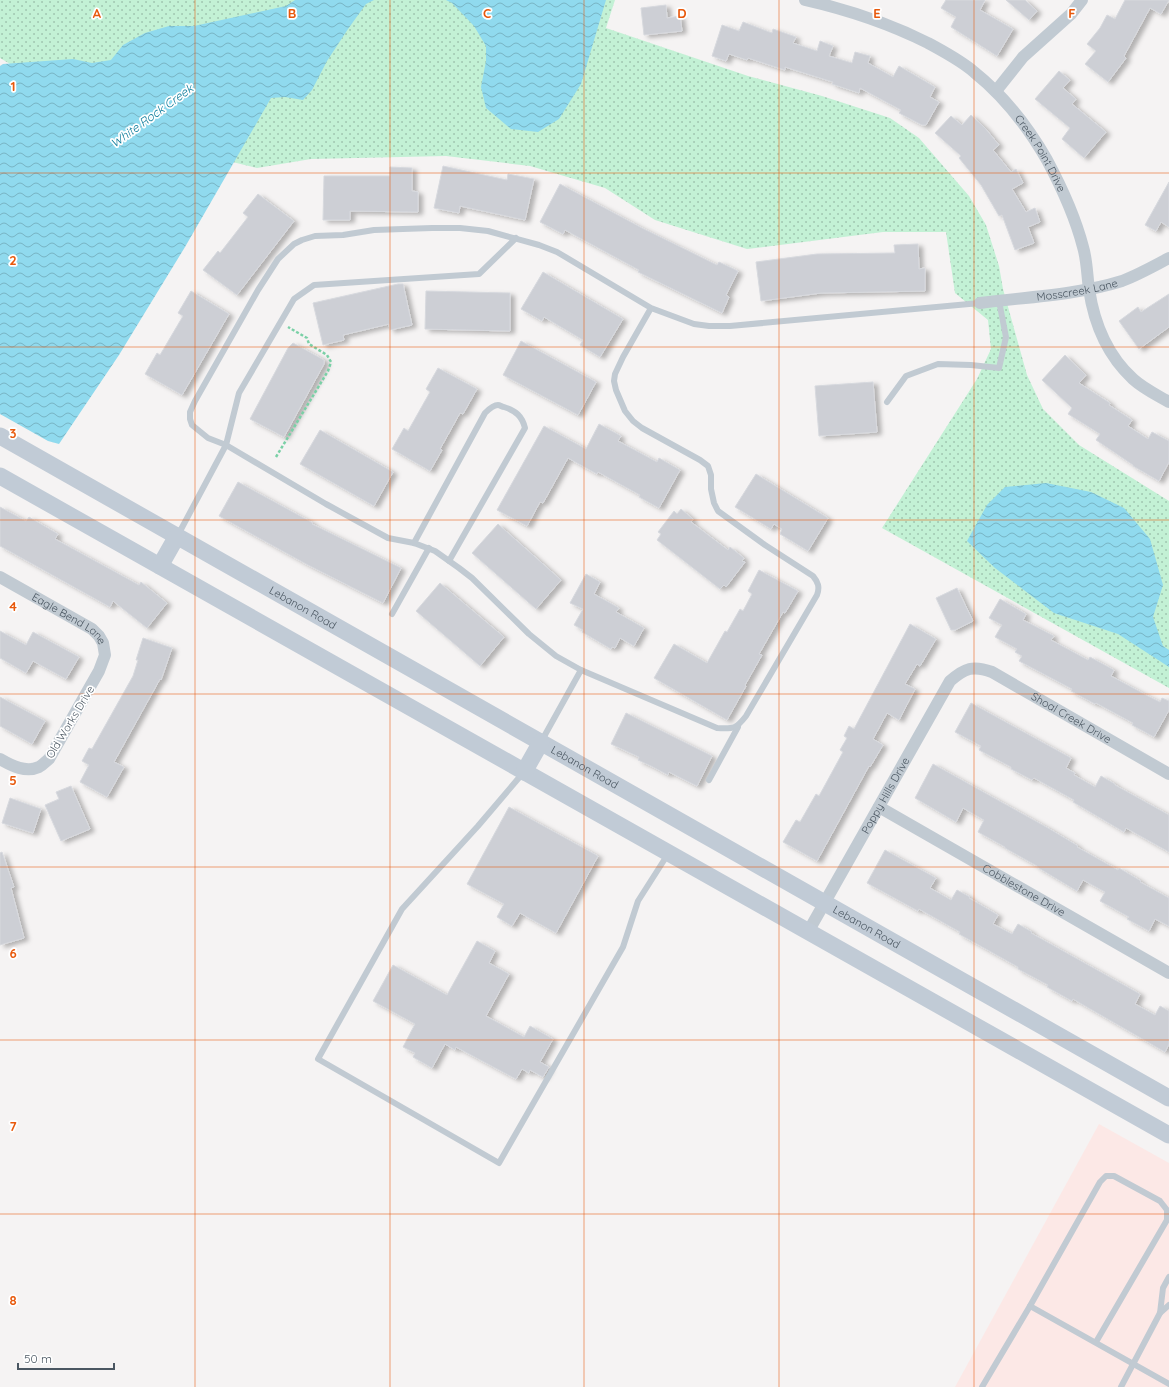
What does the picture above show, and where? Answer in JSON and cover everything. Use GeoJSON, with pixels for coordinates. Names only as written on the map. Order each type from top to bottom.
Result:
{"type":"FeatureCollection","features":[{"type":"Feature","properties":{"kind":"main road","name":"Lebanon Road"},"geometry":{"type":"LineString","coordinates":[[0,436],[1169,1098]]}},
{"type":"Feature","properties":{"kind":"main road"},"geometry":{"type":"LineString","coordinates":[[0,476],[1169,1135]]}},
{"type":"Feature","properties":{"kind":"main road"},"geometry":{"type":"LineString","coordinates":[[160,566],[177,536]]}},
{"type":"Feature","properties":{"kind":"main road"},"geometry":{"type":"LineString","coordinates":[[524,772],[541,742]]}},
{"type":"Feature","properties":{"kind":"street","name":"Creek Point Drive"},"geometry":{"type":"LineString","coordinates":[[805,0],[845,9],[910,34],[955,58],[974,71],[996,91],[1023,123],[1039,147],[1058,180],[1070,207],[1084,248],[1089,290],[1097,324],[1102,337],[1115,360],[1134,379],[1169,402]]}},
{"type":"Feature","properties":{"kind":"street"},"geometry":{"type":"LineString","coordinates":[[996,91],[1023,57],[1072,14],[1082,0]]}},
{"type":"Feature","properties":{"kind":"street","name":"Mosscreek Lane"},"geometry":{"type":"LineString","coordinates":[[980,303],[1089,290],[1124,280],[1169,258]]}},
{"type":"Feature","properties":{"kind":"street","name":"Eagle Bend Lane"},"geometry":{"type":"LineString","coordinates":[[0,577],[92,629],[100,636],[105,655],[95,679]]}},
{"type":"Feature","properties":{"kind":"street","name":"Shoal Creek Drive"},"geometry":{"type":"LineString","coordinates":[[971,668],[982,668],[992,672],[1169,774]]}},
{"type":"Feature","properties":{"kind":"street","name":"Poppy Hills Drive"},"geometry":{"type":"LineString","coordinates":[[808,932],[950,681],[959,673],[971,668]]}},
{"type":"Feature","properties":{"kind":"street","name":"Old Works Drive"},"geometry":{"type":"LineString","coordinates":[[0,759],[10,765],[24,770],[39,767],[49,759],[95,679]]}},
{"type":"Feature","properties":{"kind":"street","name":"Cobblestone Drive"},"geometry":{"type":"LineString","coordinates":[[879,807],[1169,973]]}},
{"type":"Feature","properties":{"kind":"lane"},"geometry":{"type":"LineString","coordinates":[[738,726],[728,729],[718,728],[582,670],[556,656],[529,634],[472,578],[429,548],[414,543],[388,538],[326,504],[226,445],[208,438],[192,425],[190,412],[254,297],[281,255],[294,244],[302,240],[315,236],[343,235],[374,230],[460,228],[516,238],[557,252],[651,308],[694,324],[730,326],[980,303]]}},
{"type":"Feature","properties":{"kind":"lane"},"geometry":{"type":"LineString","coordinates":[[177,536],[226,445],[239,393],[294,300],[314,285],[479,274],[516,238]]}},
{"type":"Feature","properties":{"kind":"lane"},"geometry":{"type":"LineString","coordinates":[[887,402],[906,376],[938,364],[999,368],[1006,337],[999,301]]}},
{"type":"Feature","properties":{"kind":"lane"},"geometry":{"type":"LineString","coordinates":[[651,308],[615,374],[614,381],[616,390],[625,411],[633,422],[642,428],[700,460],[708,466],[711,475],[711,489],[714,503],[718,511],[765,545],[813,576],[819,589],[817,595],[746,716],[738,726],[709,780]]}},
{"type":"Feature","properties":{"kind":"lane"},"geometry":{"type":"LineString","coordinates":[[414,543],[485,413],[498,405],[510,409],[518,414],[523,421],[525,428],[449,561]]}},
{"type":"Feature","properties":{"kind":"lane"},"geometry":{"type":"LineString","coordinates":[[392,614],[429,548]]}},
{"type":"Feature","properties":{"kind":"lane"},"geometry":{"type":"LineString","coordinates":[[541,742],[582,670]]}},
{"type":"Feature","properties":{"kind":"lane"},"geometry":{"type":"LineString","coordinates":[[524,772],[478,826],[402,909],[318,1059],[499,1163],[623,947],[638,901],[668,853]]}},
{"type":"Feature","properties":{"kind":"lane"},"geometry":{"type":"LineString","coordinates":[[982,1387],[1100,1182],[1106,1176],[1114,1176],[1160,1201],[1167,1210],[1167,1220],[1096,1342]]}},
{"type":"Feature","properties":{"kind":"lane"},"geometry":{"type":"LineString","coordinates":[[1160,1313],[1163,1288],[1169,1277]]}},
{"type":"Feature","properties":{"kind":"lane"},"geometry":{"type":"LineString","coordinates":[[1121,1387],[1160,1313],[1169,1305]]}},
{"type":"Feature","properties":{"kind":"lane"},"geometry":{"type":"LineString","coordinates":[[1030,1306],[1169,1384]]}},
{"type":"Feature","properties":{"kind":"path"},"geometry":{"type":"LineString","coordinates":[[276,457],[328,371],[331,362],[327,355],[309,344],[307,338],[280,322]]}},
{"type":"Feature","properties":{"kind":"shaded area"},"geometry":{"type":"Polygon","coordinates":[[[1099,1124],[1169,1163],[1169,1387],[955,1387],[1099,1124]]]}},
{"type":"Feature","properties":{"kind":"green space"},"geometry":{"type":"Polygon","coordinates":[[[0,0],[615,0],[606,28],[748,76],[822,96],[890,118],[919,138],[969,196],[986,225],[999,266],[1003,289],[1027,375],[1043,409],[1079,445],[1169,501],[1169,688],[882,528],[977,379],[991,349],[988,320],[955,293],[946,232],[883,232],[747,249],[655,220],[605,188],[530,166],[446,156],[311,159],[257,168],[134,138],[0,58],[0,0]]]}},
{"type":"Feature","properties":{"kind":"water","name":"White Rock Creek"},"geometry":{"type":"Polygon","coordinates":[[[295,0],[374,0],[366,4],[348,29],[327,61],[312,90],[303,100],[285,97],[271,98],[185,247],[119,355],[59,444],[48,441],[0,414],[0,66],[3,64],[73,59],[92,63],[111,60],[123,45],[145,33],[169,26],[194,26],[286,6],[295,0]]]}},
{"type":"Feature","properties":{"kind":"water"},"geometry":{"type":"Polygon","coordinates":[[[446,0],[606,0],[581,84],[559,119],[538,132],[511,129],[486,108],[481,87],[486,61],[486,46],[474,26],[452,3],[446,0]]]}},
{"type":"Feature","properties":{"kind":"water"},"geometry":{"type":"Polygon","coordinates":[[[1046,483],[1091,492],[1124,508],[1150,539],[1163,585],[1153,617],[1163,646],[1169,650],[1169,667],[1118,634],[1054,613],[995,568],[967,541],[987,505],[1005,487],[1046,483]]]}},
{"type":"Feature","properties":{"kind":"building"},"geometry":{"type":"Polygon","coordinates":[[[946,0],[985,0],[980,10],[1013,29],[997,56],[951,27],[956,17],[941,8],[946,0]]]}},
{"type":"Feature","properties":{"kind":"building"},"geometry":{"type":"Polygon","coordinates":[[[1006,0],[1025,0],[1037,11],[1029,20],[1006,0]]]}},
{"type":"Feature","properties":{"kind":"building"},"geometry":{"type":"Polygon","coordinates":[[[1125,0],[1169,0],[1161,14],[1150,8],[1124,56],[1126,58],[1108,82],[1085,64],[1096,51],[1087,44],[1100,28],[1107,15],[1115,19],[1125,0]]]}},
{"type":"Feature","properties":{"kind":"building"},"geometry":{"type":"Polygon","coordinates":[[[666,5],[667,18],[680,16],[682,31],[644,35],[641,8],[666,5]]]}},
{"type":"Feature","properties":{"kind":"building"},"geometry":{"type":"Polygon","coordinates":[[[743,22],[772,33],[773,29],[796,37],[793,43],[817,51],[820,41],[833,46],[829,56],[852,63],[855,52],[870,56],[868,63],[893,77],[899,66],[935,87],[930,97],[939,102],[926,125],[922,125],[899,113],[901,110],[860,88],[859,93],[832,84],[833,82],[785,67],[785,70],[748,58],[747,60],[729,54],[726,61],[712,56],[722,25],[739,31],[743,22]]]}},
{"type":"Feature","properties":{"kind":"building"},"geometry":{"type":"Polygon","coordinates":[[[1059,71],[1070,80],[1063,88],[1076,99],[1072,104],[1106,132],[1084,158],[1062,139],[1070,128],[1035,99],[1059,71]]]}},
{"type":"Feature","properties":{"kind":"building"},"geometry":{"type":"Polygon","coordinates":[[[971,115],[985,128],[999,145],[993,150],[1011,172],[1016,169],[1023,183],[1012,189],[1026,212],[1035,208],[1040,222],[1028,227],[1034,243],[1015,250],[1002,215],[999,216],[981,185],[959,158],[961,156],[935,133],[951,116],[962,125],[971,115]]]}},
{"type":"Feature","properties":{"kind":"building"},"geometry":{"type":"Polygon","coordinates":[[[443,166],[507,180],[508,174],[534,179],[525,220],[460,206],[459,213],[434,208],[443,166]]]}},
{"type":"Feature","properties":{"kind":"building"},"geometry":{"type":"Polygon","coordinates":[[[390,167],[412,168],[412,191],[418,192],[418,212],[350,211],[350,220],[323,220],[324,176],[390,176],[390,167]]]}},
{"type":"Feature","properties":{"kind":"building"},"geometry":{"type":"Polygon","coordinates":[[[1169,182],[1169,227],[1161,222],[1156,231],[1145,225],[1169,182]]]}},
{"type":"Feature","properties":{"kind":"building"},"geometry":{"type":"Polygon","coordinates":[[[560,184],[642,228],[717,265],[719,262],[738,271],[726,295],[729,297],[722,313],[638,272],[639,270],[565,230],[563,234],[540,222],[560,184]]]}},
{"type":"Feature","properties":{"kind":"building"},"geometry":{"type":"Polygon","coordinates":[[[258,194],[294,221],[237,295],[203,270],[218,251],[220,253],[248,217],[243,213],[258,194]]]}},
{"type":"Feature","properties":{"kind":"building"},"geometry":{"type":"Polygon","coordinates":[[[918,244],[919,269],[925,268],[925,291],[821,293],[761,301],[756,262],[817,254],[895,253],[894,245],[918,244]]]}},
{"type":"Feature","properties":{"kind":"building"},"geometry":{"type":"Polygon","coordinates":[[[543,272],[623,319],[600,357],[580,345],[583,340],[544,317],[542,321],[521,309],[543,272]]]}},
{"type":"Feature","properties":{"kind":"building"},"geometry":{"type":"Polygon","coordinates":[[[403,284],[412,325],[390,330],[389,324],[343,335],[344,340],[323,345],[313,303],[403,284]]]}},
{"type":"Feature","properties":{"kind":"building"},"geometry":{"type":"Polygon","coordinates":[[[191,291],[229,314],[182,395],[145,374],[157,353],[160,355],[183,316],[178,313],[191,291]]]}},
{"type":"Feature","properties":{"kind":"building"},"geometry":{"type":"Polygon","coordinates":[[[426,291],[510,293],[510,331],[425,329],[426,291]]]}},
{"type":"Feature","properties":{"kind":"building"},"geometry":{"type":"Polygon","coordinates":[[[1169,294],[1169,327],[1139,349],[1119,321],[1138,307],[1141,312],[1169,294]]]}},
{"type":"Feature","properties":{"kind":"building"},"geometry":{"type":"Polygon","coordinates":[[[521,341],[596,382],[578,415],[503,375],[521,341]]]}},
{"type":"Feature","properties":{"kind":"building"},"geometry":{"type":"Polygon","coordinates":[[[293,343],[324,360],[324,364],[284,437],[250,419],[288,348],[293,343]]]}},
{"type":"Feature","properties":{"kind":"building"},"geometry":{"type":"Polygon","coordinates":[[[1065,355],[1086,375],[1079,383],[1110,403],[1109,405],[1132,420],[1128,426],[1148,439],[1152,432],[1169,441],[1169,462],[1159,481],[1133,466],[1096,440],[1100,434],[1068,414],[1072,408],[1042,380],[1065,355]]]}},
{"type":"Feature","properties":{"kind":"building"},"geometry":{"type":"Polygon","coordinates":[[[438,368],[477,389],[463,414],[460,413],[440,449],[442,450],[430,471],[392,449],[404,428],[408,431],[430,392],[426,389],[438,368]]]}},
{"type":"Feature","properties":{"kind":"building"},"geometry":{"type":"Polygon","coordinates":[[[873,382],[877,432],[819,436],[815,386],[873,382]]]}},
{"type":"Feature","properties":{"kind":"building"},"geometry":{"type":"Polygon","coordinates":[[[599,424],[621,436],[618,441],[657,462],[659,458],[680,470],[659,508],[639,497],[640,495],[598,472],[597,474],[568,458],[543,503],[540,502],[527,526],[497,510],[544,426],[586,449],[599,424]]]}},
{"type":"Feature","properties":{"kind":"building"},"geometry":{"type":"Polygon","coordinates":[[[320,430],[393,472],[374,506],[300,464],[320,430]]]}},
{"type":"Feature","properties":{"kind":"building"},"geometry":{"type":"Polygon","coordinates":[[[756,474],[828,518],[808,551],[780,534],[782,529],[774,524],[771,529],[735,507],[756,474]]]}},
{"type":"Feature","properties":{"kind":"building"},"geometry":{"type":"Polygon","coordinates":[[[238,482],[313,523],[312,524],[401,568],[383,603],[308,565],[219,516],[238,482]]]}},
{"type":"Feature","properties":{"kind":"building"},"geometry":{"type":"Polygon","coordinates":[[[0,507],[26,521],[29,517],[58,534],[55,539],[139,585],[141,582],[167,603],[147,628],[113,601],[110,607],[0,546],[0,507]]]}},
{"type":"Feature","properties":{"kind":"building"},"geometry":{"type":"Polygon","coordinates":[[[681,509],[693,519],[691,522],[728,550],[730,547],[744,558],[742,561],[745,562],[726,587],[724,585],[720,589],[657,540],[661,534],[658,532],[674,511],[677,514],[681,509]]]}},
{"type":"Feature","properties":{"kind":"building"},"geometry":{"type":"Polygon","coordinates":[[[498,524],[561,580],[536,609],[472,553],[498,524]]]}},
{"type":"Feature","properties":{"kind":"building"},"geometry":{"type":"Polygon","coordinates":[[[759,570],[798,591],[785,613],[783,612],[759,654],[762,655],[727,720],[654,678],[674,644],[707,663],[725,631],[727,632],[740,609],[743,611],[752,594],[748,591],[759,570]]]}},
{"type":"Feature","properties":{"kind":"building"},"geometry":{"type":"Polygon","coordinates":[[[586,574],[600,582],[594,594],[619,608],[616,612],[644,628],[634,646],[620,638],[615,648],[612,647],[611,649],[582,632],[583,630],[574,625],[583,609],[570,603],[586,574]]]}},
{"type":"Feature","properties":{"kind":"building"},"geometry":{"type":"Polygon","coordinates":[[[440,583],[504,637],[480,666],[416,611],[440,583]]]}},
{"type":"Feature","properties":{"kind":"building"},"geometry":{"type":"Polygon","coordinates":[[[957,588],[973,621],[955,630],[951,630],[936,598],[957,588]]]}},
{"type":"Feature","properties":{"kind":"building"},"geometry":{"type":"Polygon","coordinates":[[[1000,599],[1026,614],[1023,620],[1054,636],[1051,640],[1088,660],[1090,657],[1114,670],[1111,676],[1148,696],[1160,702],[1162,698],[1169,701],[1169,710],[1154,737],[1132,725],[1133,723],[1071,691],[1072,689],[1019,661],[1022,656],[1015,652],[1017,649],[995,637],[1002,625],[989,618],[1000,599]]]}},
{"type":"Feature","properties":{"kind":"building"},"geometry":{"type":"Polygon","coordinates":[[[910,624],[936,639],[920,666],[917,664],[905,684],[915,689],[899,720],[887,713],[873,739],[883,745],[870,767],[869,766],[817,861],[783,842],[796,820],[800,822],[816,794],[819,796],[843,752],[840,750],[847,738],[844,736],[849,726],[854,729],[910,624]]]}},
{"type":"Feature","properties":{"kind":"building"},"geometry":{"type":"Polygon","coordinates":[[[0,631],[26,645],[33,632],[79,657],[66,679],[33,661],[26,673],[0,658],[0,631]]]}},
{"type":"Feature","properties":{"kind":"building"},"geometry":{"type":"Polygon","coordinates":[[[143,638],[172,648],[161,680],[160,679],[114,762],[124,767],[107,797],[80,782],[89,765],[82,761],[89,748],[92,749],[133,676],[143,638]]]}},
{"type":"Feature","properties":{"kind":"building"},"geometry":{"type":"Polygon","coordinates":[[[0,697],[45,721],[32,744],[0,726],[0,697]]]}},
{"type":"Feature","properties":{"kind":"building"},"geometry":{"type":"Polygon","coordinates":[[[971,703],[1071,758],[1066,768],[1075,773],[1074,775],[1095,787],[1101,776],[1169,815],[1169,852],[1126,828],[1124,832],[1073,802],[1074,800],[1034,778],[1032,780],[1011,769],[1011,767],[979,750],[981,746],[955,732],[971,703]]]}},
{"type":"Feature","properties":{"kind":"building"},"geometry":{"type":"Polygon","coordinates":[[[626,713],[712,756],[697,786],[669,772],[668,775],[638,760],[639,757],[611,744],[626,713]]]}},
{"type":"Feature","properties":{"kind":"building"},"geometry":{"type":"Polygon","coordinates":[[[933,764],[1048,828],[1078,846],[1077,847],[1118,870],[1119,868],[1141,881],[1140,882],[1169,898],[1169,926],[1155,919],[1149,931],[1127,919],[1129,917],[1100,901],[1105,892],[1083,880],[1077,891],[978,832],[984,820],[963,808],[956,822],[915,798],[933,764]]]}},
{"type":"Feature","properties":{"kind":"building"},"geometry":{"type":"Polygon","coordinates":[[[71,786],[90,829],[61,841],[45,805],[59,799],[56,792],[71,786]]]}},
{"type":"Feature","properties":{"kind":"building"},"geometry":{"type":"Polygon","coordinates":[[[10,798],[41,809],[33,833],[2,823],[10,798]]]}},
{"type":"Feature","properties":{"kind":"building"},"geometry":{"type":"Polygon","coordinates":[[[509,807],[598,856],[556,933],[520,913],[512,926],[497,917],[504,904],[467,884],[509,807]]]}},
{"type":"Feature","properties":{"kind":"building"},"geometry":{"type":"Polygon","coordinates":[[[885,850],[936,878],[930,888],[951,900],[957,890],[998,915],[993,924],[1012,934],[1018,924],[1032,932],[1031,933],[1140,994],[1135,1004],[1155,1015],[1160,1006],[1169,1011],[1169,1044],[1165,1052],[1073,999],[1072,1001],[1047,987],[1048,985],[959,934],[960,932],[919,909],[918,911],[867,883],[885,850]]]}},
{"type":"Feature","properties":{"kind":"building"},"geometry":{"type":"Polygon","coordinates":[[[2,852],[14,887],[11,888],[24,938],[0,945],[0,853],[2,852]]]}},
{"type":"Feature","properties":{"kind":"building"},"geometry":{"type":"Polygon","coordinates":[[[477,941],[495,951],[489,963],[509,974],[486,1016],[524,1037],[530,1026],[553,1039],[540,1062],[549,1067],[543,1077],[530,1070],[529,1073],[522,1069],[516,1079],[456,1047],[455,1050],[445,1044],[432,1068],[413,1057],[415,1053],[403,1047],[415,1024],[373,1001],[393,965],[447,995],[477,941]]]}}]}
